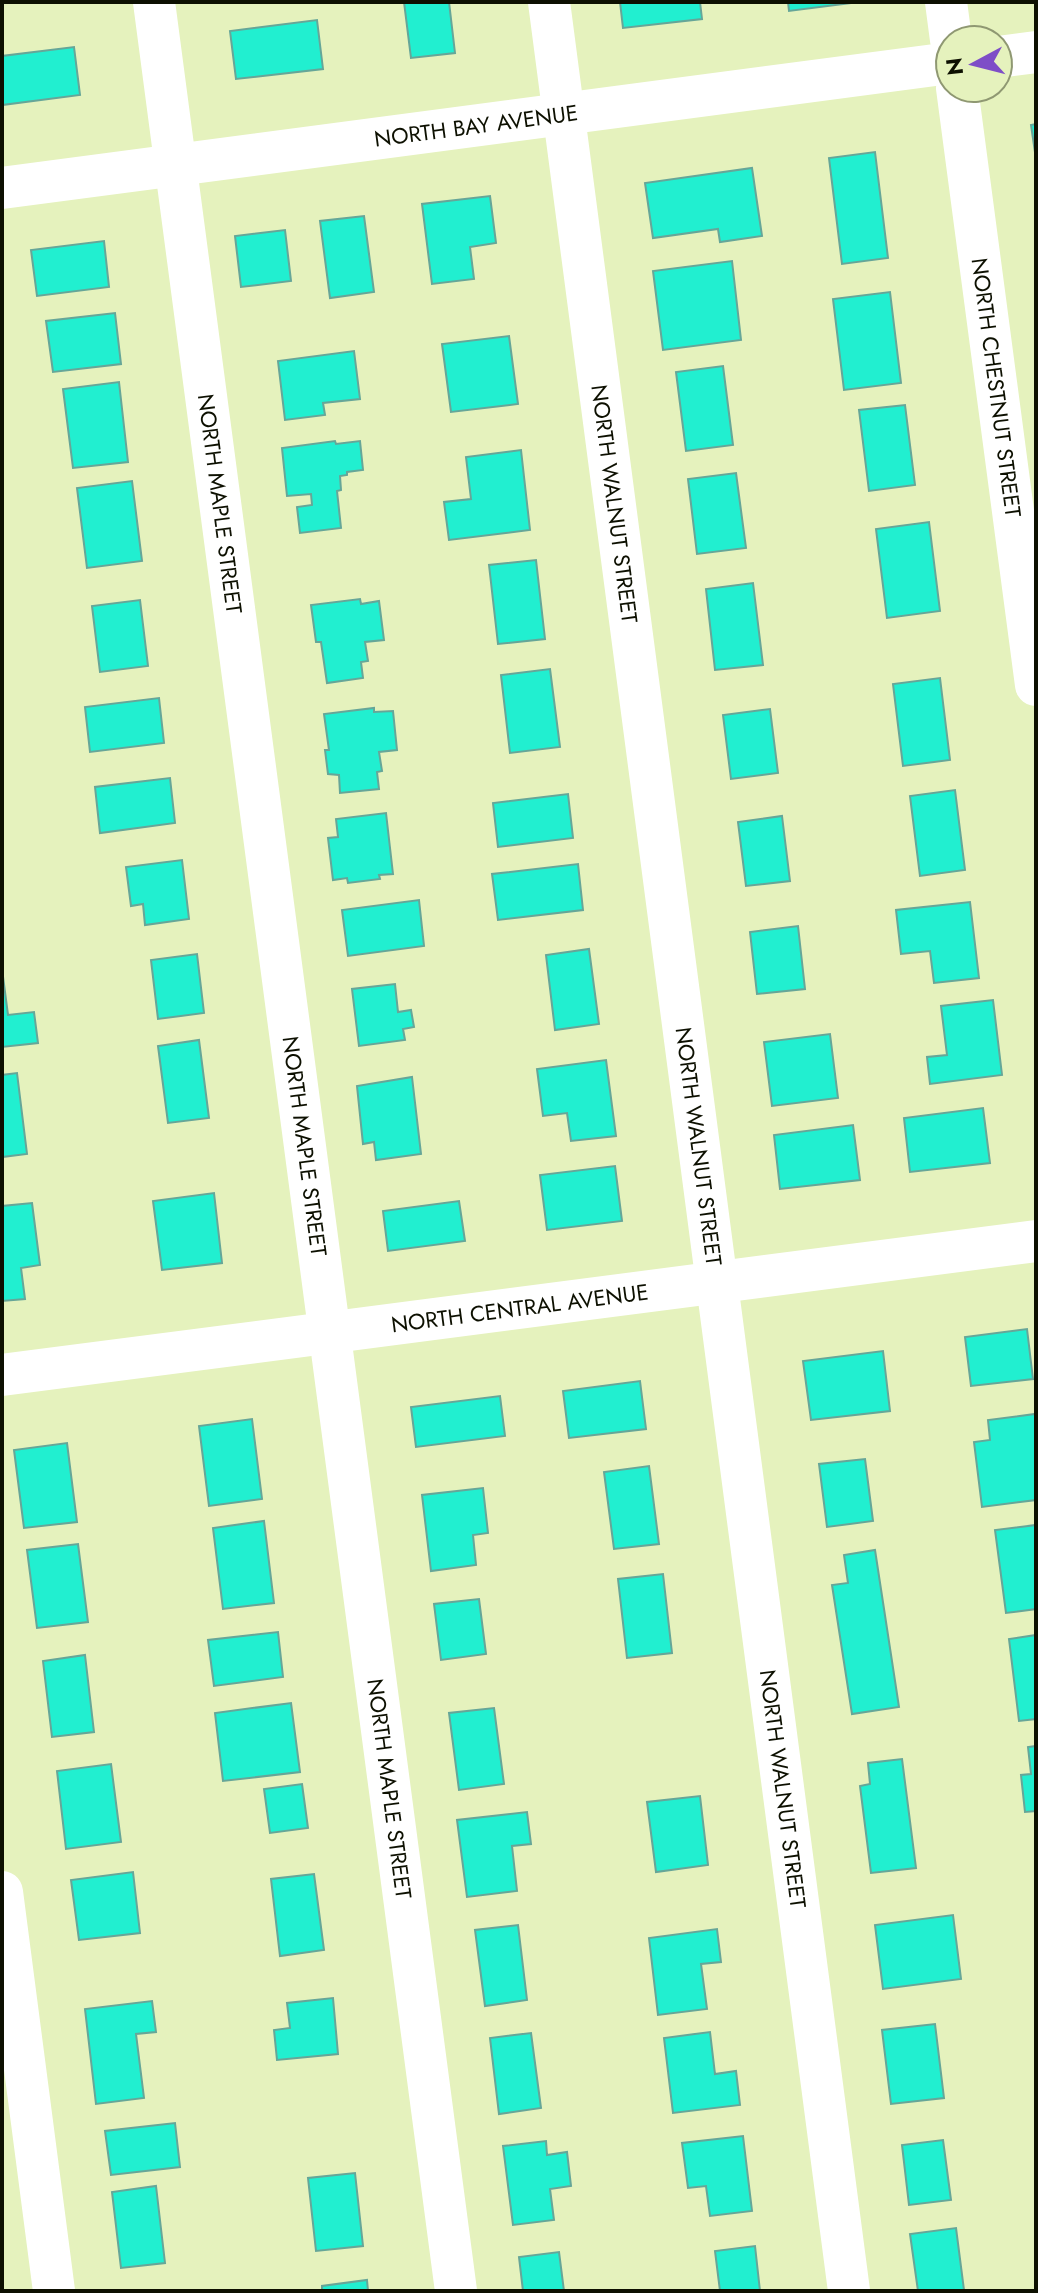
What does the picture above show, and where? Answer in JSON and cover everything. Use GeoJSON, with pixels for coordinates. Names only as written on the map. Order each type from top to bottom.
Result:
{"type":"FeatureCollection","features":[{"type":"Feature","properties":{"kind":"street","name":"NORTH MAPLE STREET"},"geometry":{"type":"LineString","coordinates":[[154,2],[456,2291]]}},
{"type":"Feature","properties":{"kind":"street","name":"NORTH WALNUT STREET"},"geometry":{"type":"LineString","coordinates":[[549,2],[849,2291]]}},
{"type":"Feature","properties":{"kind":"street"},"geometry":{"type":"LineString","coordinates":[[946,2],[949,24]]}},
{"type":"Feature","properties":{"kind":"street"},"geometry":{"type":"LineString","coordinates":[[1014,55],[1036,52]]}},
{"type":"Feature","properties":{"kind":"street","name":"NORTH BAY AVENUE"},"geometry":{"type":"LineString","coordinates":[[2,188],[934,65]]}},
{"type":"Feature","properties":{"kind":"street","name":"NORTH CHESTNUT STREET"},"geometry":{"type":"LineString","coordinates":[[959,104],[1036,685]]}},
{"type":"Feature","properties":{"kind":"street","name":"NORTH CENTRAL AVENUE"},"geometry":{"type":"LineString","coordinates":[[2,1375],[1036,1241]]}},
{"type":"Feature","properties":{"kind":"street"},"geometry":{"type":"LineString","coordinates":[[2,1892],[54,2291]]}},
{"type":"Feature","properties":{"kind":"building"},"geometry":{"type":"Polygon","coordinates":[[[404,2],[449,2],[455,53],[411,58],[404,2]]]}},
{"type":"Feature","properties":{"kind":"building"},"geometry":{"type":"Polygon","coordinates":[[[620,2],[700,2],[702,19],[623,28],[620,2]]]}},
{"type":"Feature","properties":{"kind":"building"},"geometry":{"type":"Polygon","coordinates":[[[788,2],[859,2],[789,11],[788,2]]]}},
{"type":"Feature","properties":{"kind":"building"},"geometry":{"type":"Polygon","coordinates":[[[317,20],[323,69],[236,79],[230,31],[317,20]]]}},
{"type":"Feature","properties":{"kind":"building"},"geometry":{"type":"Polygon","coordinates":[[[74,47],[80,95],[2,105],[2,56],[74,47]]]}},
{"type":"Feature","properties":{"kind":"building"},"geometry":{"type":"Polygon","coordinates":[[[1036,124],[1036,159],[1031,125],[1036,124]]]}},
{"type":"Feature","properties":{"kind":"building"},"geometry":{"type":"Polygon","coordinates":[[[875,152],[888,258],[842,264],[829,158],[875,152]]]}},
{"type":"Feature","properties":{"kind":"building"},"geometry":{"type":"Polygon","coordinates":[[[752,168],[762,236],[720,242],[718,229],[653,238],[645,183],[752,168]]]}},
{"type":"Feature","properties":{"kind":"building"},"geometry":{"type":"Polygon","coordinates":[[[490,196],[496,243],[470,247],[474,279],[432,284],[422,204],[490,196]]]}},
{"type":"Feature","properties":{"kind":"building"},"geometry":{"type":"Polygon","coordinates":[[[364,216],[374,292],[330,298],[320,221],[364,216]]]}},
{"type":"Feature","properties":{"kind":"building"},"geometry":{"type":"Polygon","coordinates":[[[285,230],[291,281],[241,287],[235,236],[285,230]]]}},
{"type":"Feature","properties":{"kind":"building"},"geometry":{"type":"Polygon","coordinates":[[[104,241],[109,287],[37,296],[31,250],[104,241]]]}},
{"type":"Feature","properties":{"kind":"building"},"geometry":{"type":"Polygon","coordinates":[[[732,261],[741,340],[663,350],[653,271],[732,261]]]}},
{"type":"Feature","properties":{"kind":"building"},"geometry":{"type":"Polygon","coordinates":[[[890,292],[901,383],[844,390],[833,299],[890,292]]]}},
{"type":"Feature","properties":{"kind":"building"},"geometry":{"type":"Polygon","coordinates":[[[115,313],[121,364],[53,372],[46,321],[115,313]]]}},
{"type":"Feature","properties":{"kind":"building"},"geometry":{"type":"Polygon","coordinates":[[[509,336],[518,404],[451,412],[442,344],[509,336]]]}},
{"type":"Feature","properties":{"kind":"building"},"geometry":{"type":"Polygon","coordinates":[[[354,351],[360,399],[323,403],[325,415],[285,420],[278,361],[354,351]]]}},
{"type":"Feature","properties":{"kind":"building"},"geometry":{"type":"Polygon","coordinates":[[[723,366],[733,445],[686,451],[676,372],[723,366]]]}},
{"type":"Feature","properties":{"kind":"building"},"geometry":{"type":"Polygon","coordinates":[[[119,382],[128,462],[73,468],[63,389],[119,382]]]}},
{"type":"Feature","properties":{"kind":"building"},"geometry":{"type":"Polygon","coordinates":[[[905,405],[915,485],[869,491],[859,410],[905,405]]]}},
{"type":"Feature","properties":{"kind":"building"},"geometry":{"type":"Polygon","coordinates":[[[335,441],[336,444],[360,441],[363,470],[340,476],[341,490],[337,491],[341,528],[300,533],[297,507],[312,505],[311,494],[287,496],[282,448],[335,441]]]}},
{"type":"Feature","properties":{"kind":"building"},"geometry":{"type":"Polygon","coordinates":[[[521,450],[530,530],[449,540],[444,502],[471,499],[466,457],[521,450]]]}},
{"type":"Feature","properties":{"kind":"building"},"geometry":{"type":"Polygon","coordinates":[[[736,473],[746,548],[697,554],[688,479],[736,473]]]}},
{"type":"Feature","properties":{"kind":"building"},"geometry":{"type":"Polygon","coordinates":[[[132,481],[142,561],[87,568],[77,488],[132,481]]]}},
{"type":"Feature","properties":{"kind":"building"},"geometry":{"type":"Polygon","coordinates":[[[929,522],[940,611],[887,618],[876,529],[929,522]]]}},
{"type":"Feature","properties":{"kind":"building"},"geometry":{"type":"Polygon","coordinates":[[[536,560],[545,639],[498,644],[489,565],[536,560]]]}},
{"type":"Feature","properties":{"kind":"building"},"geometry":{"type":"Polygon","coordinates":[[[753,583],[763,665],[715,670],[706,589],[753,583]]]}},
{"type":"Feature","properties":{"kind":"building"},"geometry":{"type":"Polygon","coordinates":[[[360,599],[361,604],[379,601],[384,640],[365,642],[368,661],[361,662],[363,678],[327,683],[321,642],[316,642],[311,605],[360,599]]]}},
{"type":"Feature","properties":{"kind":"building"},"geometry":{"type":"Polygon","coordinates":[[[140,600],[148,666],[100,672],[92,606],[140,600]]]}},
{"type":"Feature","properties":{"kind":"building"},"geometry":{"type":"Polygon","coordinates":[[[550,669],[560,747],[510,753],[501,675],[550,669]]]}},
{"type":"Feature","properties":{"kind":"building"},"geometry":{"type":"Polygon","coordinates":[[[940,678],[950,760],[903,766],[893,684],[940,678]]]}},
{"type":"Feature","properties":{"kind":"building"},"geometry":{"type":"Polygon","coordinates":[[[159,698],[164,743],[90,752],[85,707],[159,698]]]}},
{"type":"Feature","properties":{"kind":"building"},"geometry":{"type":"Polygon","coordinates":[[[374,708],[374,712],[393,711],[397,750],[379,752],[382,771],[377,772],[379,789],[340,793],[339,775],[328,774],[325,750],[329,750],[324,714],[374,708]]]}},
{"type":"Feature","properties":{"kind":"building"},"geometry":{"type":"Polygon","coordinates":[[[770,709],[778,773],[731,779],[723,715],[770,709]]]}},
{"type":"Feature","properties":{"kind":"building"},"geometry":{"type":"Polygon","coordinates":[[[170,778],[175,823],[100,833],[95,787],[170,778]]]}},
{"type":"Feature","properties":{"kind":"building"},"geometry":{"type":"Polygon","coordinates":[[[955,790],[965,870],[920,876],[910,796],[955,790]]]}},
{"type":"Feature","properties":{"kind":"building"},"geometry":{"type":"Polygon","coordinates":[[[568,794],[573,838],[498,847],[493,803],[568,794]]]}},
{"type":"Feature","properties":{"kind":"building"},"geometry":{"type":"Polygon","coordinates":[[[386,813],[393,874],[348,883],[347,878],[333,880],[328,838],[338,837],[336,819],[386,813]]]}},
{"type":"Feature","properties":{"kind":"building"},"geometry":{"type":"Polygon","coordinates":[[[782,816],[790,881],[746,886],[738,822],[782,816]]]}},
{"type":"Feature","properties":{"kind":"building"},"geometry":{"type":"Polygon","coordinates":[[[182,860],[189,919],[145,925],[143,904],[131,906],[126,867],[182,860]]]}},
{"type":"Feature","properties":{"kind":"building"},"geometry":{"type":"Polygon","coordinates":[[[578,864],[583,910],[498,920],[492,874],[578,864]]]}},
{"type":"Feature","properties":{"kind":"building"},"geometry":{"type":"Polygon","coordinates":[[[419,900],[424,946],[348,956],[342,910],[419,900]]]}},
{"type":"Feature","properties":{"kind":"building"},"geometry":{"type":"Polygon","coordinates":[[[970,902],[979,978],[934,983],[930,951],[901,954],[896,910],[970,902]]]}},
{"type":"Feature","properties":{"kind":"building"},"geometry":{"type":"Polygon","coordinates":[[[798,926],[805,989],[757,994],[750,932],[798,926]]]}},
{"type":"Feature","properties":{"kind":"building"},"geometry":{"type":"Polygon","coordinates":[[[589,949],[599,1024],[555,1030],[546,955],[589,949]]]}},
{"type":"Feature","properties":{"kind":"building"},"geometry":{"type":"Polygon","coordinates":[[[197,954],[204,1013],[158,1019],[151,960],[197,954]]]}},
{"type":"Feature","properties":{"kind":"building"},"geometry":{"type":"Polygon","coordinates":[[[2,969],[8,1015],[34,1012],[38,1043],[2,1047],[2,969]]]}},
{"type":"Feature","properties":{"kind":"building"},"geometry":{"type":"Polygon","coordinates":[[[395,984],[398,1012],[411,1010],[414,1027],[403,1029],[405,1040],[359,1046],[352,989],[395,984]]]}},
{"type":"Feature","properties":{"kind":"building"},"geometry":{"type":"Polygon","coordinates":[[[993,1000],[1002,1075],[930,1084],[927,1057],[947,1055],[941,1006],[993,1000]]]}},
{"type":"Feature","properties":{"kind":"building"},"geometry":{"type":"Polygon","coordinates":[[[830,1034],[838,1098],[772,1106],[764,1042],[830,1034]]]}},
{"type":"Feature","properties":{"kind":"building"},"geometry":{"type":"Polygon","coordinates":[[[199,1040],[209,1118],[168,1123],[158,1046],[199,1040]]]}},
{"type":"Feature","properties":{"kind":"building"},"geometry":{"type":"Polygon","coordinates":[[[606,1060],[616,1136],[571,1141],[567,1113],[543,1116],[537,1069],[606,1060]]]}},
{"type":"Feature","properties":{"kind":"building"},"geometry":{"type":"Polygon","coordinates":[[[17,1073],[27,1154],[2,1157],[2,1075],[17,1073]]]}},
{"type":"Feature","properties":{"kind":"building"},"geometry":{"type":"Polygon","coordinates":[[[412,1077],[421,1154],[376,1160],[374,1142],[363,1144],[357,1086],[412,1077]]]}},
{"type":"Feature","properties":{"kind":"building"},"geometry":{"type":"Polygon","coordinates":[[[983,1108],[990,1163],[910,1172],[904,1118],[983,1108]]]}},
{"type":"Feature","properties":{"kind":"building"},"geometry":{"type":"Polygon","coordinates":[[[853,1125],[860,1180],[780,1189],[774,1135],[853,1125]]]}},
{"type":"Feature","properties":{"kind":"building"},"geometry":{"type":"Polygon","coordinates":[[[615,1166],[622,1221],[547,1230],[540,1175],[615,1166]]]}},
{"type":"Feature","properties":{"kind":"building"},"geometry":{"type":"Polygon","coordinates":[[[214,1193],[222,1263],[162,1270],[153,1201],[214,1193]]]}},
{"type":"Feature","properties":{"kind":"building"},"geometry":{"type":"Polygon","coordinates":[[[459,1201],[465,1241],[388,1251],[383,1211],[459,1201]]]}},
{"type":"Feature","properties":{"kind":"building"},"geometry":{"type":"Polygon","coordinates":[[[32,1203],[40,1265],[21,1268],[25,1299],[2,1301],[2,1206],[32,1203]]]}},
{"type":"Feature","properties":{"kind":"building"},"geometry":{"type":"Polygon","coordinates":[[[1027,1329],[1033,1379],[971,1386],[965,1337],[1027,1329]]]}},
{"type":"Feature","properties":{"kind":"building"},"geometry":{"type":"Polygon","coordinates":[[[883,1351],[890,1411],[811,1420],[803,1361],[883,1351]]]}},
{"type":"Feature","properties":{"kind":"building"},"geometry":{"type":"Polygon","coordinates":[[[640,1381],[646,1429],[569,1438],[563,1391],[640,1381]]]}},
{"type":"Feature","properties":{"kind":"building"},"geometry":{"type":"Polygon","coordinates":[[[500,1396],[505,1436],[416,1447],[411,1407],[500,1396]]]}},
{"type":"Feature","properties":{"kind":"building"},"geometry":{"type":"Polygon","coordinates":[[[1035,1414],[1036,1500],[982,1507],[974,1442],[990,1440],[988,1420],[1035,1414]]]}},
{"type":"Feature","properties":{"kind":"building"},"geometry":{"type":"Polygon","coordinates":[[[252,1419],[262,1499],[209,1506],[199,1426],[252,1419]]]}},
{"type":"Feature","properties":{"kind":"building"},"geometry":{"type":"Polygon","coordinates":[[[67,1443],[77,1522],[24,1528],[14,1450],[67,1443]]]}},
{"type":"Feature","properties":{"kind":"building"},"geometry":{"type":"Polygon","coordinates":[[[865,1459],[873,1521],[827,1527],[819,1464],[865,1459]]]}},
{"type":"Feature","properties":{"kind":"building"},"geometry":{"type":"Polygon","coordinates":[[[649,1466],[659,1544],[614,1549],[604,1472],[649,1466]]]}},
{"type":"Feature","properties":{"kind":"building"},"geometry":{"type":"Polygon","coordinates":[[[483,1488],[488,1533],[473,1535],[476,1565],[431,1571],[422,1495],[483,1488]]]}},
{"type":"Feature","properties":{"kind":"building"},"geometry":{"type":"Polygon","coordinates":[[[264,1521],[274,1603],[223,1609],[213,1528],[264,1521]]]}},
{"type":"Feature","properties":{"kind":"building"},"geometry":{"type":"Polygon","coordinates":[[[1036,1525],[1036,1609],[1006,1613],[995,1530],[1036,1525]]]}},
{"type":"Feature","properties":{"kind":"building"},"geometry":{"type":"Polygon","coordinates":[[[78,1544],[88,1622],[37,1628],[27,1550],[78,1544]]]}},
{"type":"Feature","properties":{"kind":"building"},"geometry":{"type":"Polygon","coordinates":[[[875,1550],[899,1707],[852,1714],[832,1585],[848,1583],[844,1555],[875,1550]]]}},
{"type":"Feature","properties":{"kind":"building"},"geometry":{"type":"Polygon","coordinates":[[[663,1574],[672,1653],[627,1658],[618,1579],[663,1574]]]}},
{"type":"Feature","properties":{"kind":"building"},"geometry":{"type":"Polygon","coordinates":[[[479,1599],[486,1654],[441,1660],[434,1604],[479,1599]]]}},
{"type":"Feature","properties":{"kind":"building"},"geometry":{"type":"Polygon","coordinates":[[[278,1632],[283,1677],[214,1686],[208,1640],[278,1632]]]}},
{"type":"Feature","properties":{"kind":"building"},"geometry":{"type":"Polygon","coordinates":[[[1036,1635],[1036,1719],[1019,1721],[1009,1639],[1036,1635]]]}},
{"type":"Feature","properties":{"kind":"building"},"geometry":{"type":"Polygon","coordinates":[[[85,1655],[94,1732],[52,1737],[43,1661],[85,1655]]]}},
{"type":"Feature","properties":{"kind":"building"},"geometry":{"type":"Polygon","coordinates":[[[291,1703],[300,1772],[223,1781],[215,1713],[291,1703]]]}},
{"type":"Feature","properties":{"kind":"building"},"geometry":{"type":"Polygon","coordinates":[[[494,1708],[504,1784],[459,1790],[449,1713],[494,1708]]]}},
{"type":"Feature","properties":{"kind":"building"},"geometry":{"type":"Polygon","coordinates":[[[1036,1746],[1036,1811],[1025,1812],[1021,1775],[1031,1774],[1028,1747],[1036,1746]]]}},
{"type":"Feature","properties":{"kind":"building"},"geometry":{"type":"Polygon","coordinates":[[[902,1759],[916,1868],[871,1873],[860,1786],[870,1784],[868,1763],[902,1759]]]}},
{"type":"Feature","properties":{"kind":"building"},"geometry":{"type":"Polygon","coordinates":[[[111,1764],[121,1842],[66,1849],[57,1771],[111,1764]]]}},
{"type":"Feature","properties":{"kind":"building"},"geometry":{"type":"Polygon","coordinates":[[[302,1784],[308,1828],[270,1833],[264,1789],[302,1784]]]}},
{"type":"Feature","properties":{"kind":"building"},"geometry":{"type":"Polygon","coordinates":[[[700,1796],[708,1865],[656,1872],[647,1802],[700,1796]]]}},
{"type":"Feature","properties":{"kind":"building"},"geometry":{"type":"Polygon","coordinates":[[[527,1812],[531,1844],[512,1846],[517,1891],[467,1897],[457,1820],[527,1812]]]}},
{"type":"Feature","properties":{"kind":"building"},"geometry":{"type":"Polygon","coordinates":[[[133,1872],[140,1933],[79,1940],[71,1880],[133,1872]]]}},
{"type":"Feature","properties":{"kind":"building"},"geometry":{"type":"Polygon","coordinates":[[[314,1874],[324,1950],[280,1956],[271,1879],[314,1874]]]}},
{"type":"Feature","properties":{"kind":"building"},"geometry":{"type":"Polygon","coordinates":[[[953,1915],[961,1979],[883,1989],[875,1925],[953,1915]]]}},
{"type":"Feature","properties":{"kind":"building"},"geometry":{"type":"Polygon","coordinates":[[[518,1925],[527,2000],[485,2006],[475,1930],[518,1925]]]}},
{"type":"Feature","properties":{"kind":"building"},"geometry":{"type":"Polygon","coordinates":[[[717,1929],[721,1962],[701,1964],[707,2009],[658,2015],[649,1938],[717,1929]]]}},
{"type":"Feature","properties":{"kind":"building"},"geometry":{"type":"Polygon","coordinates":[[[333,1998],[338,2054],[277,2060],[274,2030],[290,2028],[287,2003],[333,1998]]]}},
{"type":"Feature","properties":{"kind":"building"},"geometry":{"type":"Polygon","coordinates":[[[152,2001],[156,2032],[136,2034],[144,2098],[96,2104],[85,2009],[152,2001]]]}},
{"type":"Feature","properties":{"kind":"building"},"geometry":{"type":"Polygon","coordinates":[[[935,2024],[944,2098],[891,2104],[882,2030],[935,2024]]]}},
{"type":"Feature","properties":{"kind":"building"},"geometry":{"type":"Polygon","coordinates":[[[710,2032],[715,2074],[736,2071],[740,2105],[673,2113],[664,2038],[710,2032]]]}},
{"type":"Feature","properties":{"kind":"building"},"geometry":{"type":"Polygon","coordinates":[[[531,2033],[541,2108],[499,2114],[490,2038],[531,2033]]]}},
{"type":"Feature","properties":{"kind":"building"},"geometry":{"type":"Polygon","coordinates":[[[175,2123],[180,2167],[111,2175],[105,2131],[175,2123]]]}},
{"type":"Feature","properties":{"kind":"building"},"geometry":{"type":"Polygon","coordinates":[[[743,2136],[752,2211],[710,2216],[706,2186],[688,2188],[682,2143],[743,2136]]]}},
{"type":"Feature","properties":{"kind":"building"},"geometry":{"type":"Polygon","coordinates":[[[943,2140],[951,2200],[909,2205],[902,2145],[943,2140]]]}},
{"type":"Feature","properties":{"kind":"building"},"geometry":{"type":"Polygon","coordinates":[[[546,2141],[547,2155],[567,2152],[571,2186],[550,2189],[554,2220],[513,2225],[503,2146],[546,2141]]]}},
{"type":"Feature","properties":{"kind":"building"},"geometry":{"type":"Polygon","coordinates":[[[355,2173],[363,2246],[316,2251],[308,2178],[355,2173]]]}},
{"type":"Feature","properties":{"kind":"building"},"geometry":{"type":"Polygon","coordinates":[[[156,2186],[165,2263],[121,2268],[112,2192],[156,2186]]]}},
{"type":"Feature","properties":{"kind":"building"},"geometry":{"type":"Polygon","coordinates":[[[956,2228],[964,2290],[918,2291],[910,2234],[956,2228]]]}},
{"type":"Feature","properties":{"kind":"building"},"geometry":{"type":"Polygon","coordinates":[[[755,2246],[760,2291],[720,2291],[715,2251],[755,2246]]]}},
{"type":"Feature","properties":{"kind":"building"},"geometry":{"type":"Polygon","coordinates":[[[559,2252],[564,2291],[523,2291],[519,2257],[559,2252]]]}},
{"type":"Feature","properties":{"kind":"building"},"geometry":{"type":"Polygon","coordinates":[[[367,2280],[368,2291],[322,2291],[322,2286],[367,2280]]]}}]}
